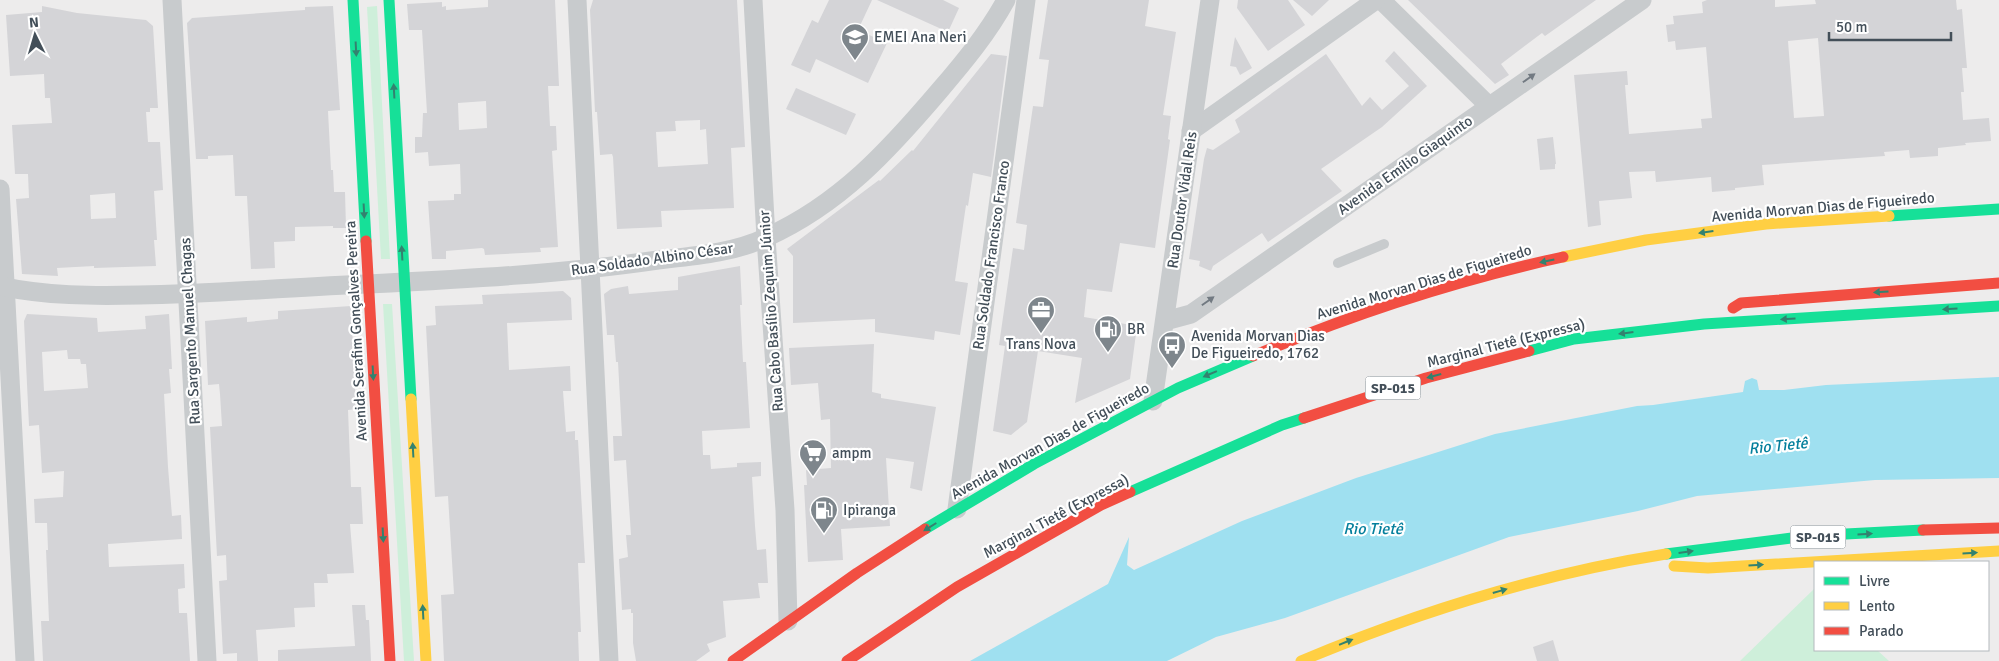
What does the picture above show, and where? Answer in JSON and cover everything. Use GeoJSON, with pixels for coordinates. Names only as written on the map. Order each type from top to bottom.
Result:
{"type":"FeatureCollection","features":[{"type":"Feature","properties":{"kind":"main road","name":"Avenida Serafim Gonçalves Pereira"},"geometry":{"type":"LineString","coordinates":[[354,0],[390,661]]}},
{"type":"Feature","properties":{"kind":"main road"},"geometry":{"type":"LineString","coordinates":[[389,0],[426,661]]}},
{"type":"Feature","properties":{"kind":"main road","name":"Avenida Morvan Dias de Figueiredo"},"geometry":{"type":"LineString","coordinates":[[733,661],[857,573],[1034,464],[1178,388],[1312,331],[1403,300],[1532,264],[1646,240],[1766,224],[1999,209]]}},
{"type":"Feature","properties":{"kind":"main road"},"geometry":{"type":"LineString","coordinates":[[1913,214],[1981,223]]}},
{"type":"Feature","properties":{"kind":"main road"},"geometry":{"type":"LineString","coordinates":[[1704,324],[1741,303],[1999,282]]}},
{"type":"Feature","properties":{"kind":"main road","name":"Marginal Tietê (Expressa)"},"geometry":{"type":"LineString","coordinates":[[847,661],[957,587],[1101,505],[1282,425],[1426,378],[1574,339],[1704,324],[1999,306]]}},
{"type":"Feature","properties":{"kind":"main road","name":"SP-015"},"geometry":{"type":"LineString","coordinates":[[1301,661],[1421,613],[1563,574],[1638,559],[1780,539],[1942,529],[1999,528]]}},
{"type":"Feature","properties":{"kind":"main road"},"geometry":{"type":"LineString","coordinates":[[1827,561],[1998,551]]}},
{"type":"Feature","properties":{"kind":"main road"},"geometry":{"type":"LineString","coordinates":[[1638,559],[1678,566],[1708,568],[1814,562]]}},
{"type":"Feature","properties":{"kind":"street","name":"Rua Sargento Manuel Chagas"},"geometry":{"type":"LineString","coordinates":[[172,0],[207,661]]}},
{"type":"Feature","properties":{"kind":"street"},"geometry":{"type":"LineString","coordinates":[[577,0],[608,661]]}},
{"type":"Feature","properties":{"kind":"street","name":"Rua Cabo Basílio Zequim Júnior"},"geometry":{"type":"LineString","coordinates":[[753,0],[766,238],[785,510],[788,621]]}},
{"type":"Feature","properties":{"kind":"street","name":"Rua Soldado Albino César"},"geometry":{"type":"LineString","coordinates":[[2,287],[65,295],[188,294],[589,270],[691,256],[743,246],[766,238],[817,210],[849,186],[905,131],[978,44],[1006,0]]}},
{"type":"Feature","properties":{"kind":"street","name":"Rua Soldado Francisco Franco"},"geometry":{"type":"LineString","coordinates":[[957,510],[1026,0]]}},
{"type":"Feature","properties":{"kind":"street","name":"Rua Doutor Vidal Reis"},"geometry":{"type":"LineString","coordinates":[[1153,401],[1210,0]]}},
{"type":"Feature","properties":{"kind":"street"},"geometry":{"type":"LineString","coordinates":[[1191,130],[1376,0]]}},
{"type":"Feature","properties":{"kind":"street"},"geometry":{"type":"LineString","coordinates":[[1381,0],[1489,106]]}},
{"type":"Feature","properties":{"kind":"street","name":"Avenida Emílio Giaquinto"},"geometry":{"type":"LineString","coordinates":[[1165,321],[1191,314],[1642,0]]}},
{"type":"Feature","properties":{"kind":"street"},"geometry":{"type":"LineString","coordinates":[[0,189],[2,287],[25,661]]}},
{"type":"Feature","properties":{"kind":"lane"},"geometry":{"type":"LineString","coordinates":[[1338,263],[1384,244]]}},
{"type":"Feature","properties":{"kind":"green space"},"geometry":{"type":"Polygon","coordinates":[[[377,6],[390,259],[381,259],[367,7],[377,6]]]}},
{"type":"Feature","properties":{"kind":"green space"},"geometry":{"type":"Polygon","coordinates":[[[383,304],[392,304],[414,661],[404,661],[383,304]]]}},
{"type":"Feature","properties":{"kind":"green space"},"geometry":{"type":"Polygon","coordinates":[[[1814,589],[1814,651],[1878,651],[1889,661],[1740,661],[1814,589]]]}},
{"type":"Feature","properties":{"kind":"water","name":"Rio Tietê"},"geometry":{"type":"Polygon","coordinates":[[[1999,377],[1999,478],[1875,480],[1697,496],[1638,511],[1509,537],[1285,618],[1216,637],[1167,661],[970,661],[1108,584],[1129,537],[1127,565],[1134,570],[1242,521],[1356,478],[1495,434],[1637,406],[1743,392],[1745,381],[1752,378],[1757,380],[1759,390],[1784,390],[1826,385],[1999,377]]]}},
{"type":"Feature","properties":{"kind":"building"},"geometry":{"type":"Polygon","coordinates":[[[488,0],[555,0],[559,86],[548,86],[550,126],[556,126],[557,150],[552,151],[558,247],[540,248],[541,252],[485,255],[482,248],[446,251],[446,259],[432,259],[428,201],[454,200],[454,194],[461,194],[460,164],[429,166],[428,152],[415,153],[415,137],[422,137],[423,113],[427,113],[422,30],[409,30],[407,4],[442,2],[442,7],[446,6],[446,10],[488,7],[488,0]],[[486,101],[458,103],[459,130],[487,128],[486,101]]]}},
{"type":"Feature","properties":{"kind":"building"},"geometry":{"type":"Polygon","coordinates":[[[593,0],[737,0],[745,147],[731,148],[734,208],[661,211],[662,227],[617,229],[613,157],[612,154],[600,155],[597,112],[595,112],[590,10],[593,0]],[[700,120],[675,121],[676,131],[656,132],[658,167],[708,164],[706,129],[700,130],[700,120]]]}},
{"type":"Feature","properties":{"kind":"building"},"geometry":{"type":"Polygon","coordinates":[[[829,0],[872,0],[858,30],[887,43],[868,83],[816,59],[810,73],[791,65],[812,20],[818,23],[829,0]]]}},
{"type":"Feature","properties":{"kind":"building"},"geometry":{"type":"Polygon","coordinates":[[[877,0],[943,0],[959,8],[948,32],[877,0]]]}},
{"type":"Feature","properties":{"kind":"building"},"geometry":{"type":"Polygon","coordinates":[[[1048,0],[1149,0],[1145,26],[1176,32],[1163,115],[1171,116],[1168,139],[1170,140],[1155,248],[1120,243],[1112,292],[1087,289],[1084,317],[1137,326],[1130,379],[1075,403],[1082,358],[1038,351],[1027,422],[1011,435],[993,431],[1005,346],[999,345],[1013,248],[1024,250],[1027,225],[1016,223],[1033,106],[1043,107],[1049,60],[1039,59],[1048,0]]]}},
{"type":"Feature","properties":{"kind":"building"},"geometry":{"type":"Polygon","coordinates":[[[1238,0],[1288,0],[1305,25],[1268,51],[1237,8],[1238,0]]]}},
{"type":"Feature","properties":{"kind":"building"},"geometry":{"type":"Polygon","coordinates":[[[1293,0],[1329,0],[1312,16],[1293,0]]]}},
{"type":"Feature","properties":{"kind":"building"},"geometry":{"type":"Polygon","coordinates":[[[1408,0],[1596,0],[1545,36],[1542,33],[1501,64],[1509,75],[1495,84],[1408,0]]]}},
{"type":"Feature","properties":{"kind":"building"},"geometry":{"type":"Polygon","coordinates":[[[1707,0],[1775,0],[1775,7],[1816,4],[1815,0],[1956,0],[1957,10],[1962,9],[1967,68],[1962,68],[1964,92],[1961,92],[1963,120],[1989,118],[1991,141],[1938,148],[1938,156],[1910,158],[1909,150],[1884,152],[1885,156],[1762,165],[1764,185],[1712,192],[1711,177],[1656,182],[1655,171],[1629,172],[1632,198],[1599,201],[1601,225],[1588,227],[1574,75],[1627,71],[1628,85],[1625,85],[1629,134],[1702,128],[1701,119],[1712,118],[1706,47],[1676,50],[1675,41],[1668,42],[1666,25],[1674,24],[1673,16],[1703,13],[1702,2],[1707,0]],[[1818,38],[1788,41],[1794,118],[1824,116],[1818,38]]]}},
{"type":"Feature","properties":{"kind":"building"},"geometry":{"type":"Polygon","coordinates":[[[42,6],[77,13],[146,20],[153,26],[158,108],[150,108],[150,112],[146,112],[148,142],[160,142],[163,190],[154,191],[157,240],[154,240],[156,266],[57,268],[58,276],[22,274],[16,199],[29,198],[28,174],[15,174],[12,125],[52,123],[50,98],[45,98],[44,74],[10,76],[6,15],[42,12],[42,6]],[[115,193],[90,195],[91,219],[116,218],[115,193]]]}},
{"type":"Feature","properties":{"kind":"building"},"geometry":{"type":"Polygon","coordinates":[[[333,6],[340,110],[328,111],[331,170],[333,170],[334,192],[345,192],[346,228],[333,228],[333,226],[295,227],[295,241],[274,242],[275,268],[251,269],[247,196],[235,196],[233,155],[208,156],[208,159],[196,159],[187,23],[192,18],[305,10],[305,7],[333,6]]]}},
{"type":"Feature","properties":{"kind":"building"},"geometry":{"type":"Polygon","coordinates":[[[1235,37],[1252,68],[1240,75],[1236,67],[1230,66],[1235,37]]]}},
{"type":"Feature","properties":{"kind":"building"},"geometry":{"type":"Polygon","coordinates":[[[1394,51],[1427,86],[1382,127],[1321,169],[1342,191],[1268,242],[1262,233],[1213,266],[1211,271],[1199,266],[1200,261],[1189,259],[1207,148],[1213,150],[1240,132],[1235,120],[1326,54],[1362,106],[1370,97],[1382,110],[1409,86],[1385,61],[1394,51]]]}},
{"type":"Feature","properties":{"kind":"building"},"geometry":{"type":"Polygon","coordinates":[[[991,54],[1007,56],[991,177],[973,173],[968,206],[966,205],[955,281],[968,283],[960,335],[935,331],[934,340],[875,332],[875,319],[793,323],[793,256],[787,249],[880,181],[913,151],[991,54]]]}},
{"type":"Feature","properties":{"kind":"building"},"geometry":{"type":"Polygon","coordinates":[[[796,88],[856,114],[846,135],[786,109],[796,88]]]}},
{"type":"Feature","properties":{"kind":"building"},"geometry":{"type":"Polygon","coordinates":[[[1553,137],[1555,169],[1540,170],[1537,139],[1553,137]]]}},
{"type":"Feature","properties":{"kind":"building"},"geometry":{"type":"Polygon","coordinates":[[[740,266],[743,362],[746,362],[750,428],[702,431],[703,455],[710,455],[711,469],[737,467],[737,463],[761,462],[761,476],[752,477],[757,550],[766,549],[768,583],[758,583],[760,598],[723,601],[726,637],[707,644],[710,651],[696,661],[636,661],[633,643],[633,613],[631,613],[631,609],[622,610],[619,559],[628,557],[626,535],[631,535],[626,460],[614,461],[613,436],[622,436],[618,362],[616,362],[614,335],[607,335],[604,294],[611,289],[628,286],[629,294],[678,290],[678,277],[740,266]]]}},
{"type":"Feature","properties":{"kind":"building"},"geometry":{"type":"Polygon","coordinates":[[[563,291],[571,298],[572,320],[507,323],[509,370],[570,366],[571,391],[563,391],[566,432],[575,431],[575,440],[578,440],[585,563],[578,563],[581,632],[578,632],[579,661],[444,661],[441,595],[454,594],[448,496],[435,497],[426,326],[436,325],[435,306],[483,304],[482,295],[563,291]]]}},
{"type":"Feature","properties":{"kind":"building"},"geometry":{"type":"Polygon","coordinates":[[[351,306],[356,409],[348,410],[351,487],[361,487],[363,524],[350,524],[354,573],[327,574],[328,583],[314,583],[315,607],[294,608],[295,627],[256,630],[258,661],[237,661],[237,653],[223,654],[219,581],[227,580],[226,555],[217,556],[210,427],[222,426],[219,384],[208,385],[205,321],[247,317],[247,322],[278,319],[278,311],[351,306]]]}},
{"type":"Feature","properties":{"kind":"building"},"geometry":{"type":"Polygon","coordinates":[[[27,314],[97,318],[98,332],[146,329],[145,316],[169,314],[172,369],[169,369],[171,393],[164,394],[168,467],[172,516],[181,515],[182,539],[108,544],[109,567],[184,564],[185,588],[178,589],[179,613],[187,613],[190,661],[43,661],[41,621],[49,621],[46,550],[48,550],[47,523],[35,523],[34,499],[63,497],[64,471],[42,473],[39,425],[29,426],[24,321],[27,314]],[[67,350],[42,352],[44,391],[88,388],[86,364],[81,364],[80,359],[68,359],[67,350]]]}},
{"type":"Feature","properties":{"kind":"building"},"geometry":{"type":"Polygon","coordinates":[[[874,344],[872,392],[881,394],[881,398],[936,407],[922,491],[910,488],[914,462],[886,458],[890,526],[841,529],[843,560],[808,562],[804,485],[807,485],[806,470],[831,468],[830,419],[821,420],[818,383],[791,385],[789,348],[874,344]]]}},
{"type":"Feature","properties":{"kind":"building"},"geometry":{"type":"Polygon","coordinates":[[[352,605],[365,605],[366,620],[369,620],[371,661],[278,661],[278,650],[355,646],[352,605]]]}},
{"type":"Feature","properties":{"kind":"building"},"geometry":{"type":"Polygon","coordinates":[[[1553,640],[1559,661],[1537,661],[1533,647],[1553,640]]]}},
{"type":"Feature","properties":{"kind":"traffic: fast"},"geometry":{"type":"LineString","coordinates":[[353,0],[366,241]]}},
{"type":"Feature","properties":{"kind":"traffic: fast"},"geometry":{"type":"LineString","coordinates":[[389,0],[411,399]]}},
{"type":"Feature","properties":{"kind":"traffic: fast"},"geometry":{"type":"LineString","coordinates":[[1889,216],[1999,209]]}},
{"type":"Feature","properties":{"kind":"traffic: fast"},"geometry":{"type":"LineString","coordinates":[[1529,351],[1574,339],[1704,324],[1999,306]]}},
{"type":"Feature","properties":{"kind":"traffic: fast"},"geometry":{"type":"LineString","coordinates":[[925,529],[1034,464],[1178,388],[1253,356]]}},
{"type":"Feature","properties":{"kind":"traffic: fast"},"geometry":{"type":"LineString","coordinates":[[1130,492],[1282,425],[1304,418]]}},
{"type":"Feature","properties":{"kind":"traffic: fast"},"geometry":{"type":"LineString","coordinates":[[1666,554],[1807,536],[1923,530]]}},
{"type":"Feature","properties":{"kind":"traffic: slow"},"geometry":{"type":"LineString","coordinates":[[1563,257],[1646,240],[1766,224],[1889,216]]}},
{"type":"Feature","properties":{"kind":"traffic: slow"},"geometry":{"type":"LineString","coordinates":[[411,399],[426,661]]}},
{"type":"Feature","properties":{"kind":"traffic: slow"},"geometry":{"type":"LineString","coordinates":[[1828,561],[1999,551]]}},
{"type":"Feature","properties":{"kind":"traffic: slow"},"geometry":{"type":"LineString","coordinates":[[1301,661],[1390,626],[1480,597],[1572,572],[1666,554]]}},
{"type":"Feature","properties":{"kind":"traffic: slow"},"geometry":{"type":"LineString","coordinates":[[1674,566],[1708,568],[1814,562]]}},
{"type":"Feature","properties":{"kind":"traffic: jam"},"geometry":{"type":"LineString","coordinates":[[366,241],[390,661]]}},
{"type":"Feature","properties":{"kind":"traffic: jam"},"geometry":{"type":"LineString","coordinates":[[1253,356],[1329,326],[1406,299],[1484,276],[1563,257]]}},
{"type":"Feature","properties":{"kind":"traffic: jam"},"geometry":{"type":"LineString","coordinates":[[1733,308],[1741,303],[1999,283]]}},
{"type":"Feature","properties":{"kind":"traffic: jam"},"geometry":{"type":"LineString","coordinates":[[1304,418],[1426,378],[1529,351]]}},
{"type":"Feature","properties":{"kind":"traffic: jam"},"geometry":{"type":"LineString","coordinates":[[847,661],[957,587],[1101,505],[1130,492]]}},
{"type":"Feature","properties":{"kind":"traffic: jam"},"geometry":{"type":"LineString","coordinates":[[1923,530],[1999,528]]}},
{"type":"Feature","properties":{"kind":"traffic: jam"},"geometry":{"type":"LineString","coordinates":[[733,661],[857,573],[925,529]]}},
{"type":"Feature","properties":{"kind":"place","name":"EMEI Ana Neri"},"geometry":{"type":"Point","coordinates":[855,61]}},
{"type":"Feature","properties":{"kind":"place","name":"Trans Nova"},"geometry":{"type":"Point","coordinates":[1041,334]}},
{"type":"Feature","properties":{"kind":"place","name":"BR"},"geometry":{"type":"Point","coordinates":[1108,353]}},
{"type":"Feature","properties":{"kind":"place","name":"Avenida Morvan Dias De Figueiredo, 1762"},"geometry":{"type":"Point","coordinates":[1172,369]}},
{"type":"Feature","properties":{"kind":"place","name":"ampm"},"geometry":{"type":"Point","coordinates":[813,477]}},
{"type":"Feature","properties":{"kind":"place","name":"Ipiranga"},"geometry":{"type":"Point","coordinates":[824,534]}}]}
